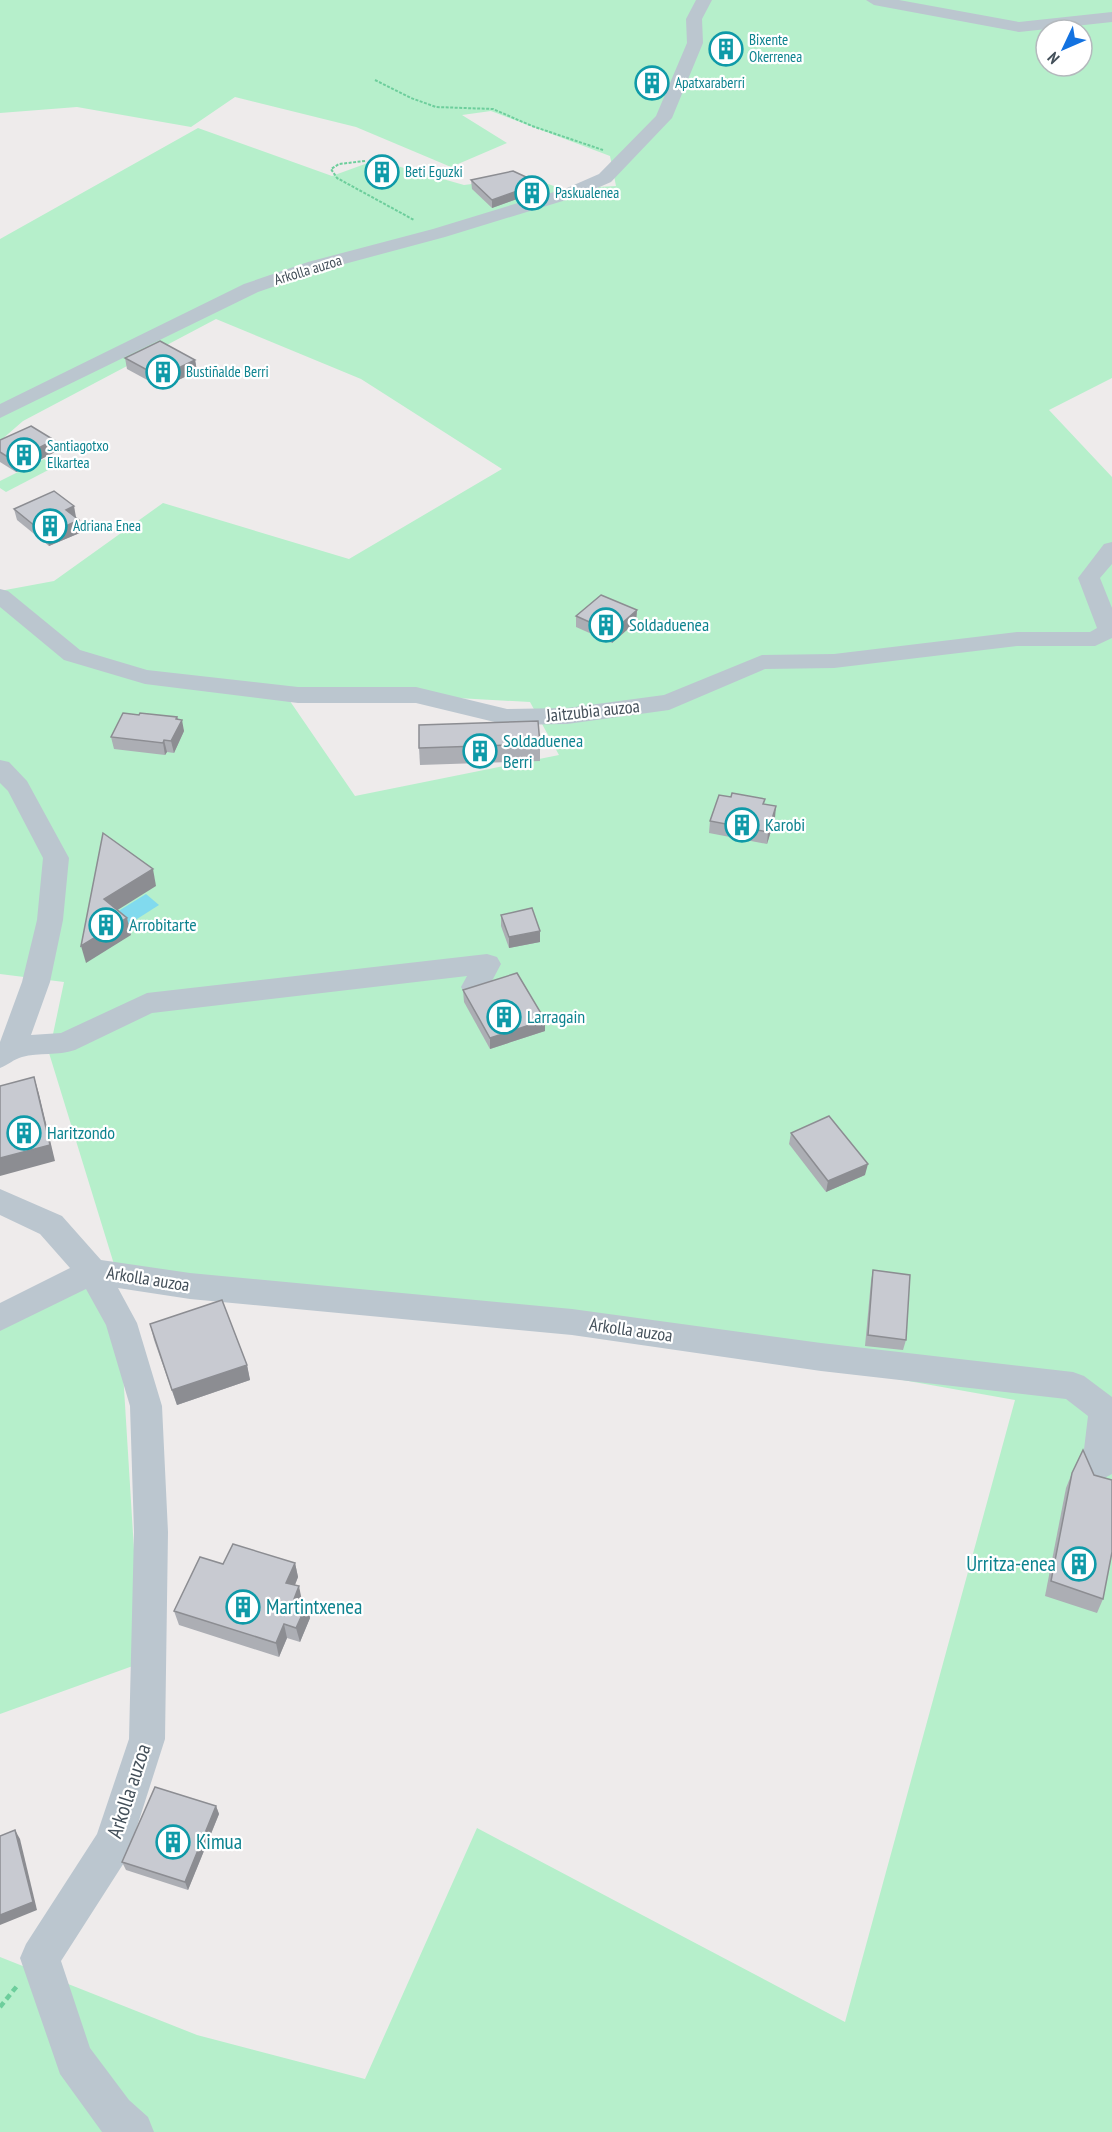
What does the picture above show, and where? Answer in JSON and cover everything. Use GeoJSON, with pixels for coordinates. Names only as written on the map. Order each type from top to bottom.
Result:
{"type":"FeatureCollection","features":[{"type":"Feature","properties":{"kind":"street","name":"Arkolla auzoa"},"geometry":{"type":"LineString","coordinates":[[0,412],[251,288],[315,266],[439,233],[573,192],[605,178],[664,118],[695,43],[694,19],[704,0]]}},
{"type":"Feature","properties":{"kind":"street"},"geometry":{"type":"LineString","coordinates":[[874,0],[1019,27],[1112,16]]}},
{"type":"Feature","properties":{"kind":"street","name":"Jaitzubia auzoa"},"geometry":{"type":"LineString","coordinates":[[0,596],[72,655],[145,677],[298,695],[416,695],[507,717],[567,716],[669,702],[762,662],[834,661],[1017,639],[1095,639],[1109,630],[1089,578],[1112,549]]}},
{"type":"Feature","properties":{"kind":"street"},"geometry":{"type":"LineString","coordinates":[[0,768],[18,787],[56,858],[50,920],[36,982],[7,1052]]}},
{"type":"Feature","properties":{"kind":"street"},"geometry":{"type":"LineString","coordinates":[[7,1052],[64,1043],[147,1003],[210,994],[487,964],[475,987]]}},
{"type":"Feature","properties":{"kind":"street","name":"Arkolla auzoa"},"geometry":{"type":"LineString","coordinates":[[0,1201],[51,1225],[92,1271],[121,1323],[146,1406],[150,1532],[147,1739],[113,1844],[40,1958],[74,2060],[114,2115],[133,2132]]}},
{"type":"Feature","properties":{"kind":"street","name":"Arkolla auzoa"},"geometry":{"type":"LineString","coordinates":[[0,1318],[92,1271],[190,1286],[572,1322],[821,1357],[1072,1386],[1105,1410],[1099,1466]]}},
{"type":"Feature","properties":{"kind":"path"},"geometry":{"type":"LineString","coordinates":[[375,80],[436,108],[493,109],[532,126],[625,158]]}},
{"type":"Feature","properties":{"kind":"path"},"geometry":{"type":"LineString","coordinates":[[364,161],[339,164],[331,169],[337,178],[439,233]]}},
{"type":"Feature","properties":{"kind":"green space"},"geometry":{"type":"Polygon","coordinates":[[[0,0],[1112,0],[1112,378],[1049,410],[1112,477],[1112,2132],[0,2132],[0,1957],[197,2035],[365,2079],[477,1828],[845,2022],[1015,1400],[655,1336],[117,1275],[141,1663],[0,1714],[0,1328],[117,1274],[49,1053],[64,982],[0,974],[0,591],[54,581],[163,503],[349,559],[502,469],[361,379],[216,319],[23,421],[0,441],[0,239],[198,128],[332,176],[376,160],[464,185],[529,177],[562,189],[616,186],[610,156],[491,111],[462,115],[507,143],[451,167],[356,127],[235,97],[191,127],[77,107],[0,113],[0,0]],[[281,688],[355,796],[559,755],[530,702],[281,688]]]}},
{"type":"Feature","properties":{"kind":"green space"},"geometry":{"type":"Polygon","coordinates":[[[44,459],[56,466],[6,492],[0,488],[0,481],[44,459]]]}},
{"type":"Feature","properties":{"kind":"water"},"geometry":{"type":"Polygon","coordinates":[[[146,894],[159,905],[126,926],[112,915],[146,894]]]}},
{"type":"Feature","properties":{"kind":"building"},"geometry":{"type":"Polygon","coordinates":[[[513,171],[539,183],[492,200],[471,180],[513,171]]]}},
{"type":"Feature","properties":{"kind":"building"},"geometry":{"type":"Polygon","coordinates":[[[160,341],[195,360],[160,377],[125,358],[160,341]]]}},
{"type":"Feature","properties":{"kind":"building"},"geometry":{"type":"Polygon","coordinates":[[[31,426],[54,440],[14,461],[0,452],[0,440],[31,426]]]}},
{"type":"Feature","properties":{"kind":"building"},"geometry":{"type":"Polygon","coordinates":[[[54,491],[74,506],[66,510],[79,520],[46,535],[14,509],[54,491]]]}},
{"type":"Feature","properties":{"kind":"building"},"geometry":{"type":"Polygon","coordinates":[[[601,595],[637,610],[612,632],[576,616],[601,595]]]}},
{"type":"Feature","properties":{"kind":"building"},"geometry":{"type":"Polygon","coordinates":[[[123,713],[177,717],[176,719],[182,720],[171,741],[164,740],[163,743],[111,737],[123,713]]]}},
{"type":"Feature","properties":{"kind":"building"},"geometry":{"type":"Polygon","coordinates":[[[538,721],[540,744],[419,748],[419,725],[538,721]]]}},
{"type":"Feature","properties":{"kind":"building"},"geometry":{"type":"Polygon","coordinates":[[[732,793],[765,799],[763,804],[776,806],[768,832],[710,821],[719,795],[731,797],[732,793]]]}},
{"type":"Feature","properties":{"kind":"building"},"geometry":{"type":"Polygon","coordinates":[[[103,833],[153,869],[104,899],[127,918],[81,946],[103,833]]]}},
{"type":"Feature","properties":{"kind":"building"},"geometry":{"type":"Polygon","coordinates":[[[532,908],[540,931],[509,937],[501,915],[532,908]]]}},
{"type":"Feature","properties":{"kind":"building","name":"Larragain"},"geometry":{"type":"Polygon","coordinates":[[[517,973],[545,1020],[490,1038],[463,990],[517,973]]]}},
{"type":"Feature","properties":{"kind":"building","name":"Haritzondo"},"geometry":{"type":"Polygon","coordinates":[[[34,1077],[50,1145],[0,1158],[0,1086],[34,1077]]]}},
{"type":"Feature","properties":{"kind":"building"},"geometry":{"type":"Polygon","coordinates":[[[829,1116],[868,1164],[828,1181],[791,1133],[829,1116]]]}},
{"type":"Feature","properties":{"kind":"building"},"geometry":{"type":"Polygon","coordinates":[[[873,1270],[910,1275],[906,1340],[868,1335],[873,1270]]]}},
{"type":"Feature","properties":{"kind":"building"},"geometry":{"type":"Polygon","coordinates":[[[222,1300],[247,1365],[172,1390],[150,1324],[222,1300]]]}},
{"type":"Feature","properties":{"kind":"building","name":"Urritza-enea"},"geometry":{"type":"Polygon","coordinates":[[[1083,1450],[1094,1475],[1112,1480],[1112,1552],[1103,1599],[1051,1581],[1072,1473],[1083,1450]]]}},
{"type":"Feature","properties":{"kind":"building","name":"Martintxenea"},"geometry":{"type":"Polygon","coordinates":[[[233,1544],[295,1563],[286,1583],[299,1586],[294,1599],[307,1604],[296,1628],[284,1624],[276,1643],[174,1611],[200,1557],[223,1564],[233,1544]]]}},
{"type":"Feature","properties":{"kind":"building","name":"Kimua"},"geometry":{"type":"Polygon","coordinates":[[[155,1787],[216,1806],[185,1882],[122,1862],[155,1787]]]}},
{"type":"Feature","properties":{"kind":"building"},"geometry":{"type":"Polygon","coordinates":[[[15,1830],[33,1902],[0,1915],[0,1836],[15,1830]]]}},
{"type":"Feature","properties":{"kind":"place","name":"Bixente Okerrenea"},"geometry":{"type":"Point","coordinates":[726,49]}},
{"type":"Feature","properties":{"kind":"place","name":"Apatxaraberri"},"geometry":{"type":"Point","coordinates":[652,83]}},
{"type":"Feature","properties":{"kind":"place","name":"Beti Eguzki"},"geometry":{"type":"Point","coordinates":[382,172]}},
{"type":"Feature","properties":{"kind":"place","name":"Paskualenea"},"geometry":{"type":"Point","coordinates":[532,193]}},
{"type":"Feature","properties":{"kind":"place","name":"Bustiñalde Berri"},"geometry":{"type":"Point","coordinates":[163,372]}},
{"type":"Feature","properties":{"kind":"place","name":"Santiagotxo Elkartea"},"geometry":{"type":"Point","coordinates":[24,455]}},
{"type":"Feature","properties":{"kind":"place","name":"Adriana Enea"},"geometry":{"type":"Point","coordinates":[50,526]}},
{"type":"Feature","properties":{"kind":"place","name":"Soldaduenea"},"geometry":{"type":"Point","coordinates":[606,625]}},
{"type":"Feature","properties":{"kind":"place","name":"Soldaduenea Berri"},"geometry":{"type":"Point","coordinates":[480,751]}},
{"type":"Feature","properties":{"kind":"place","name":"Karobi"},"geometry":{"type":"Point","coordinates":[742,825]}},
{"type":"Feature","properties":{"kind":"place","name":"Arrobitarte"},"geometry":{"type":"Point","coordinates":[106,925]}},
{"type":"Feature","properties":{"kind":"place","name":"Larragain"},"geometry":{"type":"Point","coordinates":[504,1017]}},
{"type":"Feature","properties":{"kind":"place","name":"Haritzondo"},"geometry":{"type":"Point","coordinates":[24,1133]}},
{"type":"Feature","properties":{"kind":"place","name":"Urritza-enea"},"geometry":{"type":"Point","coordinates":[1079,1564]}},
{"type":"Feature","properties":{"kind":"place","name":"Martintxenea"},"geometry":{"type":"Point","coordinates":[243,1607]}},
{"type":"Feature","properties":{"kind":"place","name":"Kimua"},"geometry":{"type":"Point","coordinates":[173,1842]}}]}
